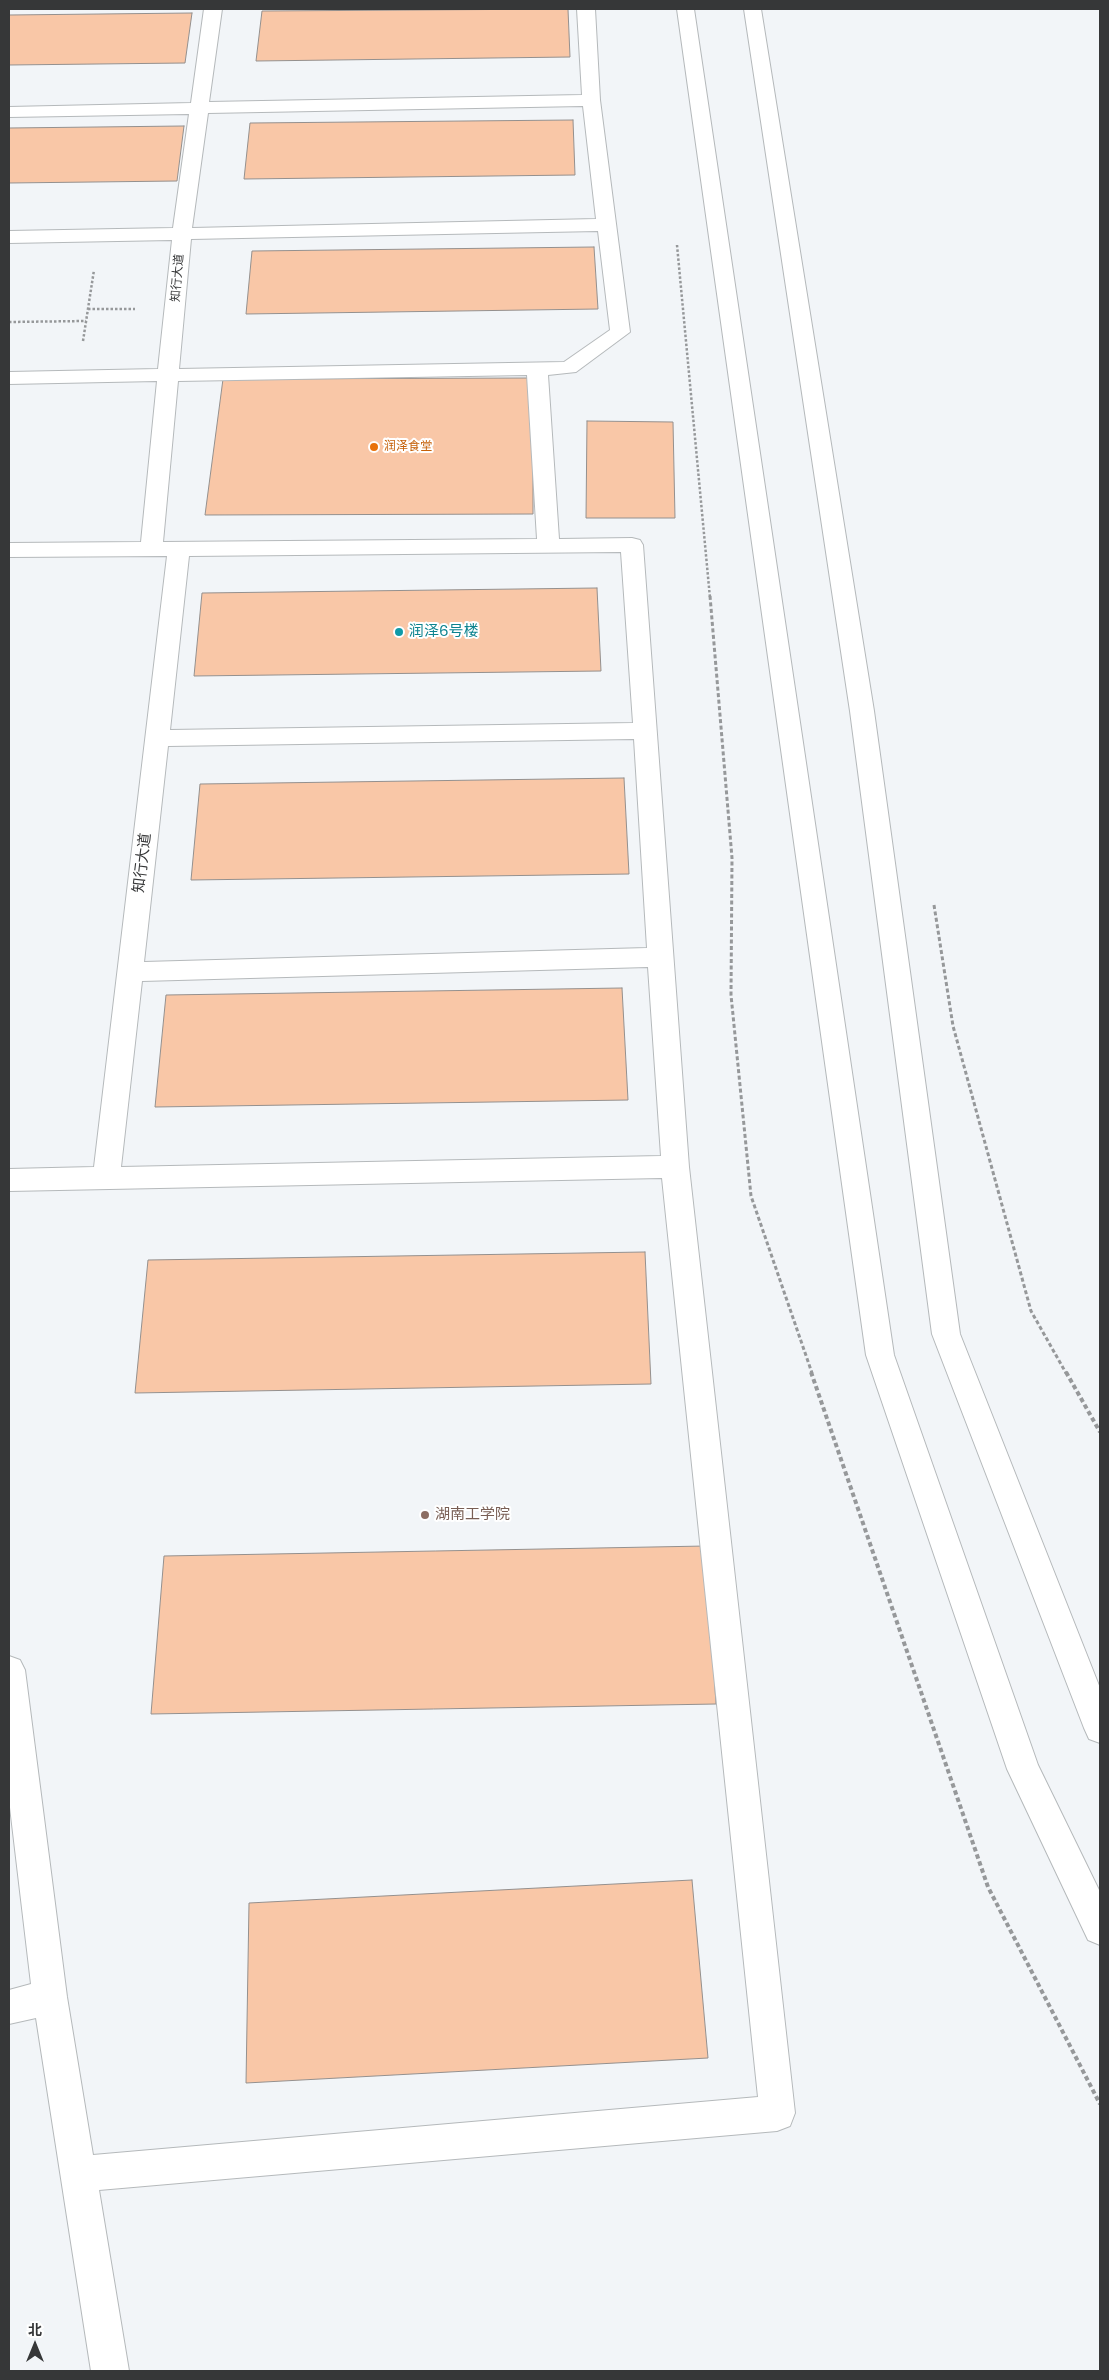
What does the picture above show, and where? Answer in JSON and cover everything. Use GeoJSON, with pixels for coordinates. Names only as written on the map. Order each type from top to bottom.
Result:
{"type":"FeatureCollection","features":[{"type":"Feature","properties":{"kind":"street","name":"知行大道"},"geometry":{"type":"LineString","coordinates":[[151,549],[182,233],[213,9]]}},
{"type":"Feature","properties":{"kind":"street"},"geometry":{"type":"LineString","coordinates":[[9,378],[569,368],[620,332],[591,100],[586,9]]}},
{"type":"Feature","properties":{"kind":"street"},"geometry":{"type":"LineString","coordinates":[[685,9],[880,1355],[1023,1769],[1100,1928]]}},
{"type":"Feature","properties":{"kind":"street"},"geometry":{"type":"LineString","coordinates":[[752,9],[862,711],[946,1334],[1100,1728]]}},
{"type":"Feature","properties":{"kind":"street"},"geometry":{"type":"LineString","coordinates":[[9,112],[591,100]]}},
{"type":"Feature","properties":{"kind":"street"},"geometry":{"type":"LineString","coordinates":[[9,237],[607,224]]}},
{"type":"Feature","properties":{"kind":"street"},"geometry":{"type":"LineString","coordinates":[[537,368],[548,545]]}},
{"type":"Feature","properties":{"kind":"street"},"geometry":{"type":"LineString","coordinates":[[9,550],[632,545],[675,1167],[776,2113],[77,2174]]}},
{"type":"Feature","properties":{"kind":"street","name":"知行大道"},"geometry":{"type":"LineString","coordinates":[[106,1178],[179,548]]}},
{"type":"Feature","properties":{"kind":"street"},"geometry":{"type":"LineString","coordinates":[[157,738],[645,731]]}},
{"type":"Feature","properties":{"kind":"street"},"geometry":{"type":"LineString","coordinates":[[130,972],[661,957]]}},
{"type":"Feature","properties":{"kind":"street"},"geometry":{"type":"LineString","coordinates":[[9,1180],[675,1167]]}},
{"type":"Feature","properties":{"kind":"street"},"geometry":{"type":"LineString","coordinates":[[9,1670],[50,1997],[110,2371]]}},
{"type":"Feature","properties":{"kind":"street"},"geometry":{"type":"LineString","coordinates":[[9,2007],[50,1997]]}},
{"type":"Feature","properties":{"kind":"path"},"geometry":{"type":"LineString","coordinates":[[77,376],[100,235]]}},
{"type":"Feature","properties":{"kind":"path"},"geometry":{"type":"LineString","coordinates":[[9,322],[86,321]]}},
{"type":"Feature","properties":{"kind":"path"},"geometry":{"type":"LineString","coordinates":[[933,899],[953,1026],[1031,1311],[1100,1432]]}},
{"type":"Feature","properties":{"kind":"building"},"geometry":{"type":"Polygon","coordinates":[[[568,9],[570,57],[256,61],[262,11],[568,9]]]}},
{"type":"Feature","properties":{"kind":"building"},"geometry":{"type":"Polygon","coordinates":[[[192,13],[185,63],[9,65],[9,15],[192,13]]]}},
{"type":"Feature","properties":{"kind":"building"},"geometry":{"type":"Polygon","coordinates":[[[573,120],[575,175],[244,179],[250,123],[573,120]]]}},
{"type":"Feature","properties":{"kind":"building"},"geometry":{"type":"Polygon","coordinates":[[[184,126],[177,181],[9,183],[9,128],[184,126]]]}},
{"type":"Feature","properties":{"kind":"building"},"geometry":{"type":"Polygon","coordinates":[[[594,247],[598,309],[246,314],[252,251],[594,247]]]}},
{"type":"Feature","properties":{"kind":"building","name":"润泽食堂"},"geometry":{"type":"Polygon","coordinates":[[[533,378],[533,514],[205,515],[223,379],[533,378]]]}},
{"type":"Feature","properties":{"kind":"building"},"geometry":{"type":"Polygon","coordinates":[[[587,421],[673,422],[675,518],[586,518],[587,421]]]}},
{"type":"Feature","properties":{"kind":"building","name":"润泽6号楼"},"geometry":{"type":"Polygon","coordinates":[[[597,588],[601,671],[194,676],[202,593],[597,588]]]}},
{"type":"Feature","properties":{"kind":"building"},"geometry":{"type":"Polygon","coordinates":[[[624,778],[629,874],[191,880],[200,784],[624,778]]]}},
{"type":"Feature","properties":{"kind":"building"},"geometry":{"type":"Polygon","coordinates":[[[622,988],[628,1100],[155,1107],[166,995],[622,988]]]}},
{"type":"Feature","properties":{"kind":"building"},"geometry":{"type":"Polygon","coordinates":[[[645,1252],[651,1384],[135,1393],[148,1260],[645,1252]]]}},
{"type":"Feature","properties":{"kind":"building"},"geometry":{"type":"Polygon","coordinates":[[[706,1546],[716,1704],[151,1714],[164,1556],[706,1546]]]}},
{"type":"Feature","properties":{"kind":"building"},"geometry":{"type":"Polygon","coordinates":[[[692,1880],[708,2058],[246,2083],[249,1903],[692,1880]]]}},
{"type":"Feature","properties":{"kind":"place","name":"润泽食堂"},"geometry":{"type":"Point","coordinates":[374,447]}},
{"type":"Feature","properties":{"kind":"place","name":"润泽6号楼"},"geometry":{"type":"Point","coordinates":[399,632]}},
{"type":"Feature","properties":{"kind":"place","name":"湖南工学院"},"geometry":{"type":"Point","coordinates":[425,1515]}}]}
